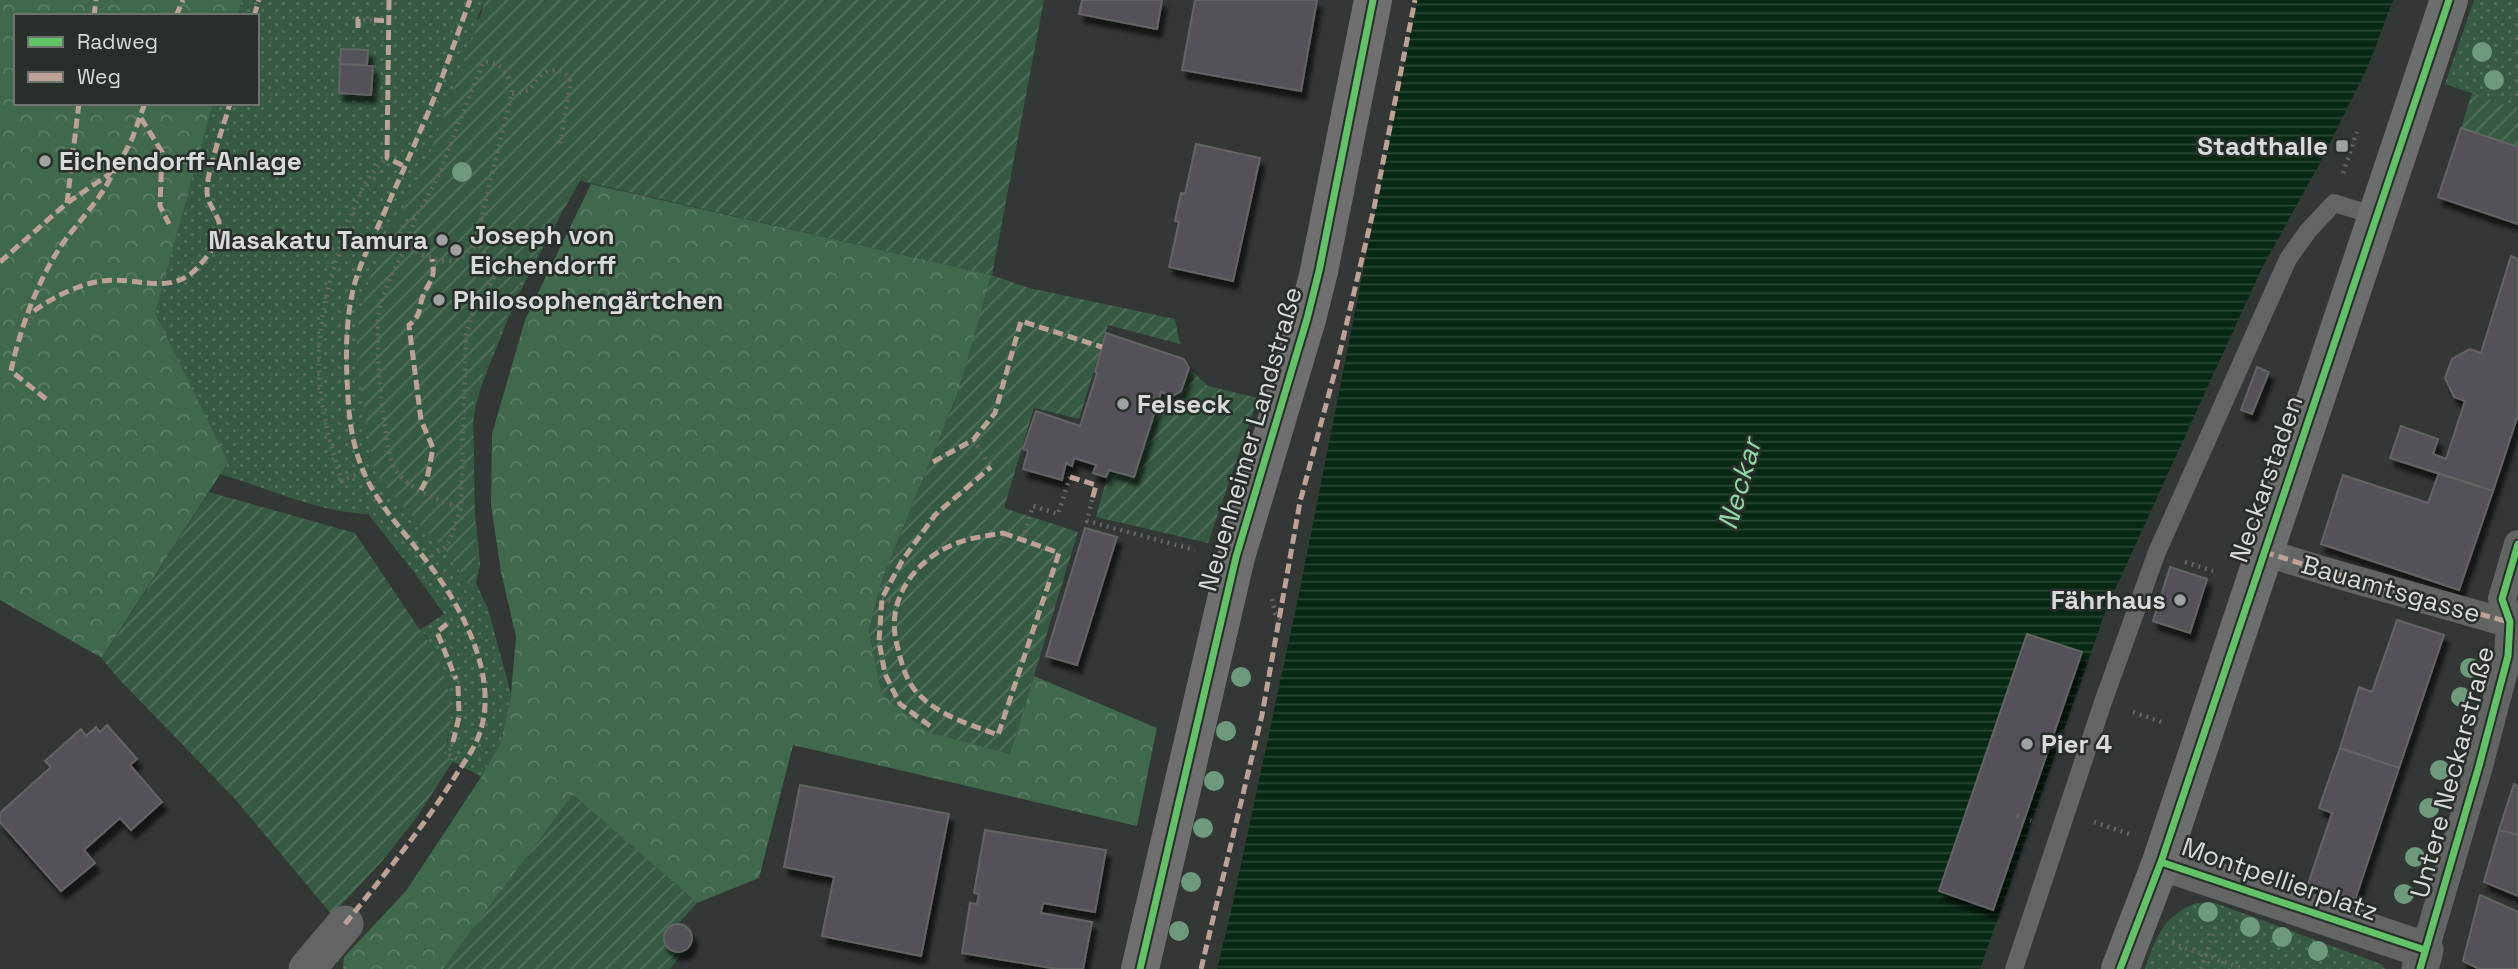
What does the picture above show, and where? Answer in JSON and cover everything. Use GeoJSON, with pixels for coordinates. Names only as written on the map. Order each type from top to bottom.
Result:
{"type":"FeatureCollection","features":[{"type":"Feature","properties":{"kind":"main road","name":"Neuenheimer Landstraße"},"geometry":{"type":"LineString","coordinates":[[1140,969],[1236,557],[1316,283],[1373,0]]}},
{"type":"Feature","properties":{"kind":"main road","name":"Neckarstaden"},"geometry":{"type":"LineString","coordinates":[[2120,969],[2161,862],[2449,0]]}},
{"type":"Feature","properties":{"kind":"street","name":"Untere Neckarstraße"},"geometry":{"type":"LineString","coordinates":[[2422,959],[2479,766],[2508,656],[2514,624],[2502,600],[2518,544]]}},
{"type":"Feature","properties":{"kind":"street","name":"Bauamtsgasse"},"geometry":{"type":"LineString","coordinates":[[2264,552],[2514,624]]}},
{"type":"Feature","properties":{"kind":"street","name":"Montpellierplatz"},"geometry":{"type":"LineString","coordinates":[[2161,862],[2230,885],[2422,959]]}},
{"type":"Feature","properties":{"kind":"street"},"geometry":{"type":"LineString","coordinates":[[307,969],[345,924]]}},
{"type":"Feature","properties":{"kind":"lane"},"geometry":{"type":"LineString","coordinates":[[2014,969],[2086,751],[2157,552],[2288,259],[2308,231],[2334,203],[2376,216]]}},
{"type":"Feature","properties":{"kind":"path"},"geometry":{"type":"LineString","coordinates":[[363,20],[374,20]]}},
{"type":"Feature","properties":{"kind":"path"},"geometry":{"type":"LineString","coordinates":[[406,247],[432,259],[450,262],[468,253],[476,241],[512,94],[511,82],[506,73],[493,62],[483,62],[438,176],[415,217],[406,247],[388,281],[378,319],[377,344],[391,463],[409,485],[461,508]]}},
{"type":"Feature","properties":{"kind":"path"},"geometry":{"type":"LineString","coordinates":[[512,94],[529,89],[540,75],[550,71],[560,70],[568,76],[571,82],[561,145]]}},
{"type":"Feature","properties":{"kind":"path"},"geometry":{"type":"LineString","coordinates":[[362,472],[342,481],[327,437],[320,389],[318,342],[331,279],[360,190],[375,168],[387,158]]}},
{"type":"Feature","properties":{"kind":"path"},"geometry":{"type":"LineString","coordinates":[[377,230],[397,239],[407,221],[415,217]]}},
{"type":"Feature","properties":{"kind":"path"},"geometry":{"type":"LineString","coordinates":[[426,560],[444,548],[450,540],[461,508],[466,335],[473,313],[494,278],[492,264],[476,241]]}},
{"type":"Feature","properties":{"kind":"path"},"geometry":{"type":"LineString","coordinates":[[29,325],[34,311]]}},
{"type":"Feature","properties":{"kind":"path"},"geometry":{"type":"LineString","coordinates":[[973,440],[990,467]]}},
{"type":"Feature","properties":{"kind":"path"},"geometry":{"type":"LineString","coordinates":[[1023,539],[1033,506],[1058,514],[1070,477]]}},
{"type":"Feature","properties":{"kind":"path"},"geometry":{"type":"LineString","coordinates":[[1092,500],[1087,521],[1206,553]]}},
{"type":"Feature","properties":{"kind":"path"},"geometry":{"type":"LineString","coordinates":[[2180,560],[2204,568]]}},
{"type":"Feature","properties":{"kind":"path"},"geometry":{"type":"LineString","coordinates":[[881,598],[896,603]]}},
{"type":"Feature","properties":{"kind":"path"},"geometry":{"type":"LineString","coordinates":[[1271,605],[1281,620]]}},
{"type":"Feature","properties":{"kind":"path"},"geometry":{"type":"LineString","coordinates":[[456,679],[458,686]]}},
{"type":"Feature","properties":{"kind":"path"},"geometry":{"type":"LineString","coordinates":[[2129,711],[2154,720]]}},
{"type":"Feature","properties":{"kind":"path"},"geometry":{"type":"LineString","coordinates":[[453,741],[448,754],[457,759]]}},
{"type":"Feature","properties":{"kind":"path"},"geometry":{"type":"LineString","coordinates":[[2092,821],[2119,831]]}},
{"type":"Feature","properties":{"kind":"path"},"geometry":{"type":"LineString","coordinates":[[2201,969],[2230,885]]}},
{"type":"Feature","properties":{"kind":"path"},"geometry":{"type":"LineString","coordinates":[[2135,929],[2244,969]]}},
{"type":"Feature","properties":{"kind":"shaded area"},"geometry":{"type":"Polygon","coordinates":[[[0,0],[485,0],[477,19],[631,94],[558,219],[525,283],[489,365],[474,415],[473,490],[480,565],[476,583],[488,609],[511,694],[501,742],[481,777],[443,756],[448,740],[427,637],[420,630],[444,614],[368,514],[297,500],[46,416],[0,0]]]}},
{"type":"Feature","properties":{"kind":"shaded area"},"geometry":{"type":"Polygon","coordinates":[[[485,0],[1044,0],[992,275],[1029,288],[1175,319],[1180,344],[1108,325],[1079,419],[1034,408],[1004,508],[1078,532],[1010,754],[927,732],[882,694],[869,630],[882,580],[958,393],[991,275],[581,181],[585,173],[521,281],[473,399],[476,583],[470,587],[446,551],[391,494],[374,470],[356,353],[359,318],[369,280],[428,158],[485,0]]]}},
{"type":"Feature","properties":{"kind":"shaded area"},"geometry":{"type":"Polygon","coordinates":[[[2474,0],[2518,0],[2518,109],[2445,84],[2474,0]]]}},
{"type":"Feature","properties":{"kind":"shaded area"},"geometry":{"type":"Polygon","coordinates":[[[2472,93],[2518,109],[2518,147],[2461,128],[2472,93]]]}},
{"type":"Feature","properties":{"kind":"shaded area"},"geometry":{"type":"Polygon","coordinates":[[[1189,368],[1208,386],[1258,398],[1208,543],[1096,517],[1109,470],[1134,477],[1161,392],[1173,396],[1181,391],[1189,368]]]}},
{"type":"Feature","properties":{"kind":"shaded area"},"geometry":{"type":"Polygon","coordinates":[[[209,492],[355,533],[428,640],[446,683],[451,718],[443,755],[453,761],[417,817],[382,861],[332,915],[235,799],[102,659],[209,492]]]}},
{"type":"Feature","properties":{"kind":"shaded area"},"geometry":{"type":"Polygon","coordinates":[[[573,795],[697,903],[679,923],[672,924],[664,935],[665,943],[676,953],[684,951],[670,969],[443,969],[573,795]]]}},
{"type":"Feature","properties":{"kind":"shaded area"},"geometry":{"type":"Polygon","coordinates":[[[2196,903],[2215,903],[2381,964],[2385,969],[2145,969],[2153,947],[2168,921],[2196,903]]]}},
{"type":"Feature","properties":{"kind":"green space"},"geometry":{"type":"Polygon","coordinates":[[[0,0],[242,0],[238,14],[14,14],[14,105],[212,105],[155,313],[228,462],[102,658],[0,600],[0,0]]]}},
{"type":"Feature","properties":{"kind":"green space"},"geometry":{"type":"Polygon","coordinates":[[[591,184],[992,275],[958,393],[882,580],[869,630],[882,694],[1010,753],[1034,676],[1157,728],[1137,826],[793,745],[759,878],[697,903],[573,795],[443,969],[343,969],[344,957],[406,891],[501,742],[511,694],[516,637],[501,572],[491,505],[492,434],[525,320],[591,184]]]}},
{"type":"Feature","properties":{"kind":"water","name":"Neckar"},"geometry":{"type":"Polygon","coordinates":[[[1417,0],[2393,0],[2369,64],[2321,161],[2261,270],[2107,607],[1980,969],[1217,969],[1299,594],[1417,0]]]}},
{"type":"Feature","properties":{"kind":"building"},"geometry":{"type":"Polygon","coordinates":[[[1082,0],[1162,0],[1157,29],[1079,14],[1082,0]]]}},
{"type":"Feature","properties":{"kind":"building"},"geometry":{"type":"Polygon","coordinates":[[[1195,0],[1317,0],[1301,91],[1182,70],[1195,0]]]}},
{"type":"Feature","properties":{"kind":"building"},"geometry":{"type":"Polygon","coordinates":[[[341,49],[368,50],[367,65],[340,64],[341,49]]]}},
{"type":"Feature","properties":{"kind":"building"},"geometry":{"type":"Polygon","coordinates":[[[340,64],[373,66],[371,95],[339,93],[340,64]]]}},
{"type":"Feature","properties":{"kind":"building"},"geometry":{"type":"Polygon","coordinates":[[[2461,128],[2518,147],[2518,224],[2438,197],[2461,128]]]}},
{"type":"Feature","properties":{"kind":"building"},"geometry":{"type":"Polygon","coordinates":[[[1196,144],[1260,158],[1233,281],[1169,267],[1179,222],[1175,221],[1181,193],[1185,194],[1196,144]]]}},
{"type":"Feature","properties":{"kind":"building"},"geometry":{"type":"Polygon","coordinates":[[[2511,256],[2518,259],[2518,415],[2493,491],[2390,458],[2401,426],[2438,439],[2433,454],[2446,459],[2465,401],[2454,397],[2445,378],[2452,359],[2470,349],[2481,353],[2511,256]]]}},
{"type":"Feature","properties":{"kind":"building","name":"Felseck"},"geometry":{"type":"Polygon","coordinates":[[[1106,333],[1184,359],[1189,368],[1181,391],[1173,396],[1161,392],[1134,477],[1109,470],[1106,477],[1093,473],[1096,465],[1074,458],[1072,466],[1066,463],[1062,480],[1023,469],[1028,451],[1023,449],[1036,411],[1080,426],[1097,373],[1095,372],[1106,333]]]}},
{"type":"Feature","properties":{"kind":"building"},"geometry":{"type":"Polygon","coordinates":[[[2257,367],[2269,372],[2252,414],[2241,410],[2257,367]]]}},
{"type":"Feature","properties":{"kind":"building"},"geometry":{"type":"Polygon","coordinates":[[[2439,473],[2493,491],[2459,590],[2321,544],[2343,475],[2428,503],[2439,473]]]}},
{"type":"Feature","properties":{"kind":"building"},"geometry":{"type":"Polygon","coordinates":[[[1085,528],[1117,537],[1077,665],[1046,656],[1085,528]]]}},
{"type":"Feature","properties":{"kind":"building","name":"Fährhaus"},"geometry":{"type":"Polygon","coordinates":[[[2170,567],[2207,579],[2190,633],[2153,621],[2170,567]]]}},
{"type":"Feature","properties":{"kind":"building"},"geometry":{"type":"Polygon","coordinates":[[[2397,620],[2444,635],[2399,768],[2340,748],[2359,687],[2372,692],[2397,620]]]}},
{"type":"Feature","properties":{"kind":"building"},"geometry":{"type":"Polygon","coordinates":[[[2027,634],[2082,652],[1993,910],[1939,891],[2027,634]]]}},
{"type":"Feature","properties":{"kind":"building"},"geometry":{"type":"Polygon","coordinates":[[[107,725],[137,759],[130,765],[162,802],[131,830],[120,818],[84,850],[95,863],[61,891],[0,822],[0,813],[51,767],[45,761],[81,729],[86,736],[96,727],[100,732],[107,725]]]}},
{"type":"Feature","properties":{"kind":"building"},"geometry":{"type":"Polygon","coordinates":[[[2340,748],[2399,768],[2355,900],[2308,884],[2332,813],[2319,808],[2340,748]]]}},
{"type":"Feature","properties":{"kind":"building"},"geometry":{"type":"Polygon","coordinates":[[[2514,784],[2518,786],[2518,835],[2499,830],[2514,784]]]}},
{"type":"Feature","properties":{"kind":"building"},"geometry":{"type":"Polygon","coordinates":[[[800,785],[949,814],[921,956],[822,936],[834,877],[784,867],[800,785]]]}},
{"type":"Feature","properties":{"kind":"building"},"geometry":{"type":"Polygon","coordinates":[[[985,830],[1106,850],[1095,912],[1043,903],[1041,913],[1092,922],[1083,969],[1057,969],[962,953],[970,903],[977,904],[979,894],[974,893],[985,830]]]}},
{"type":"Feature","properties":{"kind":"building"},"geometry":{"type":"Polygon","coordinates":[[[2499,830],[2518,835],[2518,896],[2484,882],[2499,830]]]}},
{"type":"Feature","properties":{"kind":"building"},"geometry":{"type":"Polygon","coordinates":[[[2480,895],[2518,912],[2518,969],[2479,969],[2463,961],[2480,895]]]}},
{"type":"Feature","properties":{"kind":"building"},"geometry":{"type":"Polygon","coordinates":[[[678,924],[688,928],[692,938],[688,948],[678,952],[668,948],[664,938],[668,928],[678,924]]]}},
{"type":"Feature","properties":{"kind":"marked path"},"geometry":{"type":"LineString","coordinates":[[94,14],[96,0]]}},
{"type":"Feature","properties":{"kind":"marked path"},"geometry":{"type":"LineString","coordinates":[[177,14],[183,0]]}},
{"type":"Feature","properties":{"kind":"marked path"},"geometry":{"type":"LineString","coordinates":[[255,14],[259,0]]}},
{"type":"Feature","properties":{"kind":"marked path"},"geometry":{"type":"LineString","coordinates":[[389,0],[387,158],[404,166]]}},
{"type":"Feature","properties":{"kind":"marked path"},"geometry":{"type":"LineString","coordinates":[[345,924],[417,833],[467,759],[479,735],[485,707],[480,662],[462,617],[438,576],[384,508],[365,475],[353,436],[347,366],[348,320],[357,275],[428,113],[470,0]]}},
{"type":"Feature","properties":{"kind":"marked path"},"geometry":{"type":"LineString","coordinates":[[1201,969],[1262,715],[1300,502],[1338,360],[1374,208],[1415,0]]}},
{"type":"Feature","properties":{"kind":"marked path"},"geometry":{"type":"LineString","coordinates":[[358,28],[358,19],[363,20]]}},
{"type":"Feature","properties":{"kind":"marked path"},"geometry":{"type":"LineString","coordinates":[[374,20],[389,21]]}},
{"type":"Feature","properties":{"kind":"marked path"},"geometry":{"type":"LineString","coordinates":[[67,203],[79,105]]}},
{"type":"Feature","properties":{"kind":"marked path"},"geometry":{"type":"LineString","coordinates":[[0,262],[67,203],[108,175],[121,160],[132,139],[144,105]]}},
{"type":"Feature","properties":{"kind":"marked path"},"geometry":{"type":"LineString","coordinates":[[34,311],[84,285],[115,280],[165,283],[188,276],[198,267],[212,249],[220,229],[207,191],[229,105]]}},
{"type":"Feature","properties":{"kind":"marked path"},"geometry":{"type":"LineString","coordinates":[[141,118],[162,152],[160,206],[169,224]]}},
{"type":"Feature","properties":{"kind":"marked path"},"geometry":{"type":"LineString","coordinates":[[46,399],[11,371],[19,339],[30,306],[52,260],[98,198],[116,166]]}},
{"type":"Feature","properties":{"kind":"marked path"},"geometry":{"type":"LineString","coordinates":[[421,490],[427,479],[433,448],[421,420],[409,325],[418,315],[423,296],[432,279],[432,259]]}},
{"type":"Feature","properties":{"kind":"marked path"},"geometry":{"type":"LineString","coordinates":[[933,462],[973,440],[995,413],[1021,321],[1102,347]]}},
{"type":"Feature","properties":{"kind":"marked path"},"geometry":{"type":"LineString","coordinates":[[930,726],[900,704],[885,674],[879,641],[882,598],[902,561],[935,515],[991,467]]}},
{"type":"Feature","properties":{"kind":"marked path"},"geometry":{"type":"LineString","coordinates":[[1070,477],[1096,485],[1092,500]]}},
{"type":"Feature","properties":{"kind":"marked path"},"geometry":{"type":"LineString","coordinates":[[1003,533],[1059,553],[998,735],[953,718],[922,698],[905,673],[894,627],[901,594],[909,579],[921,566],[949,546],[1003,533]]}},
{"type":"Feature","properties":{"kind":"marked path"},"geometry":{"type":"LineString","coordinates":[[2264,552],[2512,623]]}},
{"type":"Feature","properties":{"kind":"marked path"},"geometry":{"type":"LineString","coordinates":[[447,624],[437,632],[456,679]]}},
{"type":"Feature","properties":{"kind":"marked path"},"geometry":{"type":"LineString","coordinates":[[458,686],[459,714]]}},
{"type":"Feature","properties":{"kind":"marked path"},"geometry":{"type":"LineString","coordinates":[[453,742],[459,717]]}},
{"type":"Feature","properties":{"kind":"cycle path"},"geometry":{"type":"LineString","coordinates":[[1140,969],[1236,557],[1319,271],[1373,0]]}},
{"type":"Feature","properties":{"kind":"cycle path"},"geometry":{"type":"LineString","coordinates":[[2120,969],[2161,862],[2449,0]]}},
{"type":"Feature","properties":{"kind":"cycle path"},"geometry":{"type":"LineString","coordinates":[[2420,969],[2508,656],[2510,622],[2502,599],[2518,544]]}},
{"type":"Feature","properties":{"kind":"cycle path"},"geometry":{"type":"LineString","coordinates":[[2161,862],[2425,950]]}},
{"type":"Feature","properties":{"kind":"place","name":"Stadthalle"},"geometry":{"type":"Point","coordinates":[2342,146]}},
{"type":"Feature","properties":{"kind":"place","name":"Eichendorff-Anlage"},"geometry":{"type":"Point","coordinates":[45,161]}},
{"type":"Feature","properties":{"kind":"place","name":"Masakatu Tamura"},"geometry":{"type":"Point","coordinates":[442,240]}},
{"type":"Feature","properties":{"kind":"place","name":"Joseph von Eichendorff"},"geometry":{"type":"Point","coordinates":[456,250]}},
{"type":"Feature","properties":{"kind":"place","name":"Philosophengärtchen"},"geometry":{"type":"Point","coordinates":[439,300]}},
{"type":"Feature","properties":{"kind":"place","name":"Felseck"},"geometry":{"type":"Point","coordinates":[1123,404]}},
{"type":"Feature","properties":{"kind":"place","name":"Fährhaus"},"geometry":{"type":"Point","coordinates":[2180,600]}},
{"type":"Feature","properties":{"kind":"place","name":"Pier 4"},"geometry":{"type":"Point","coordinates":[2027,744]}}]}
